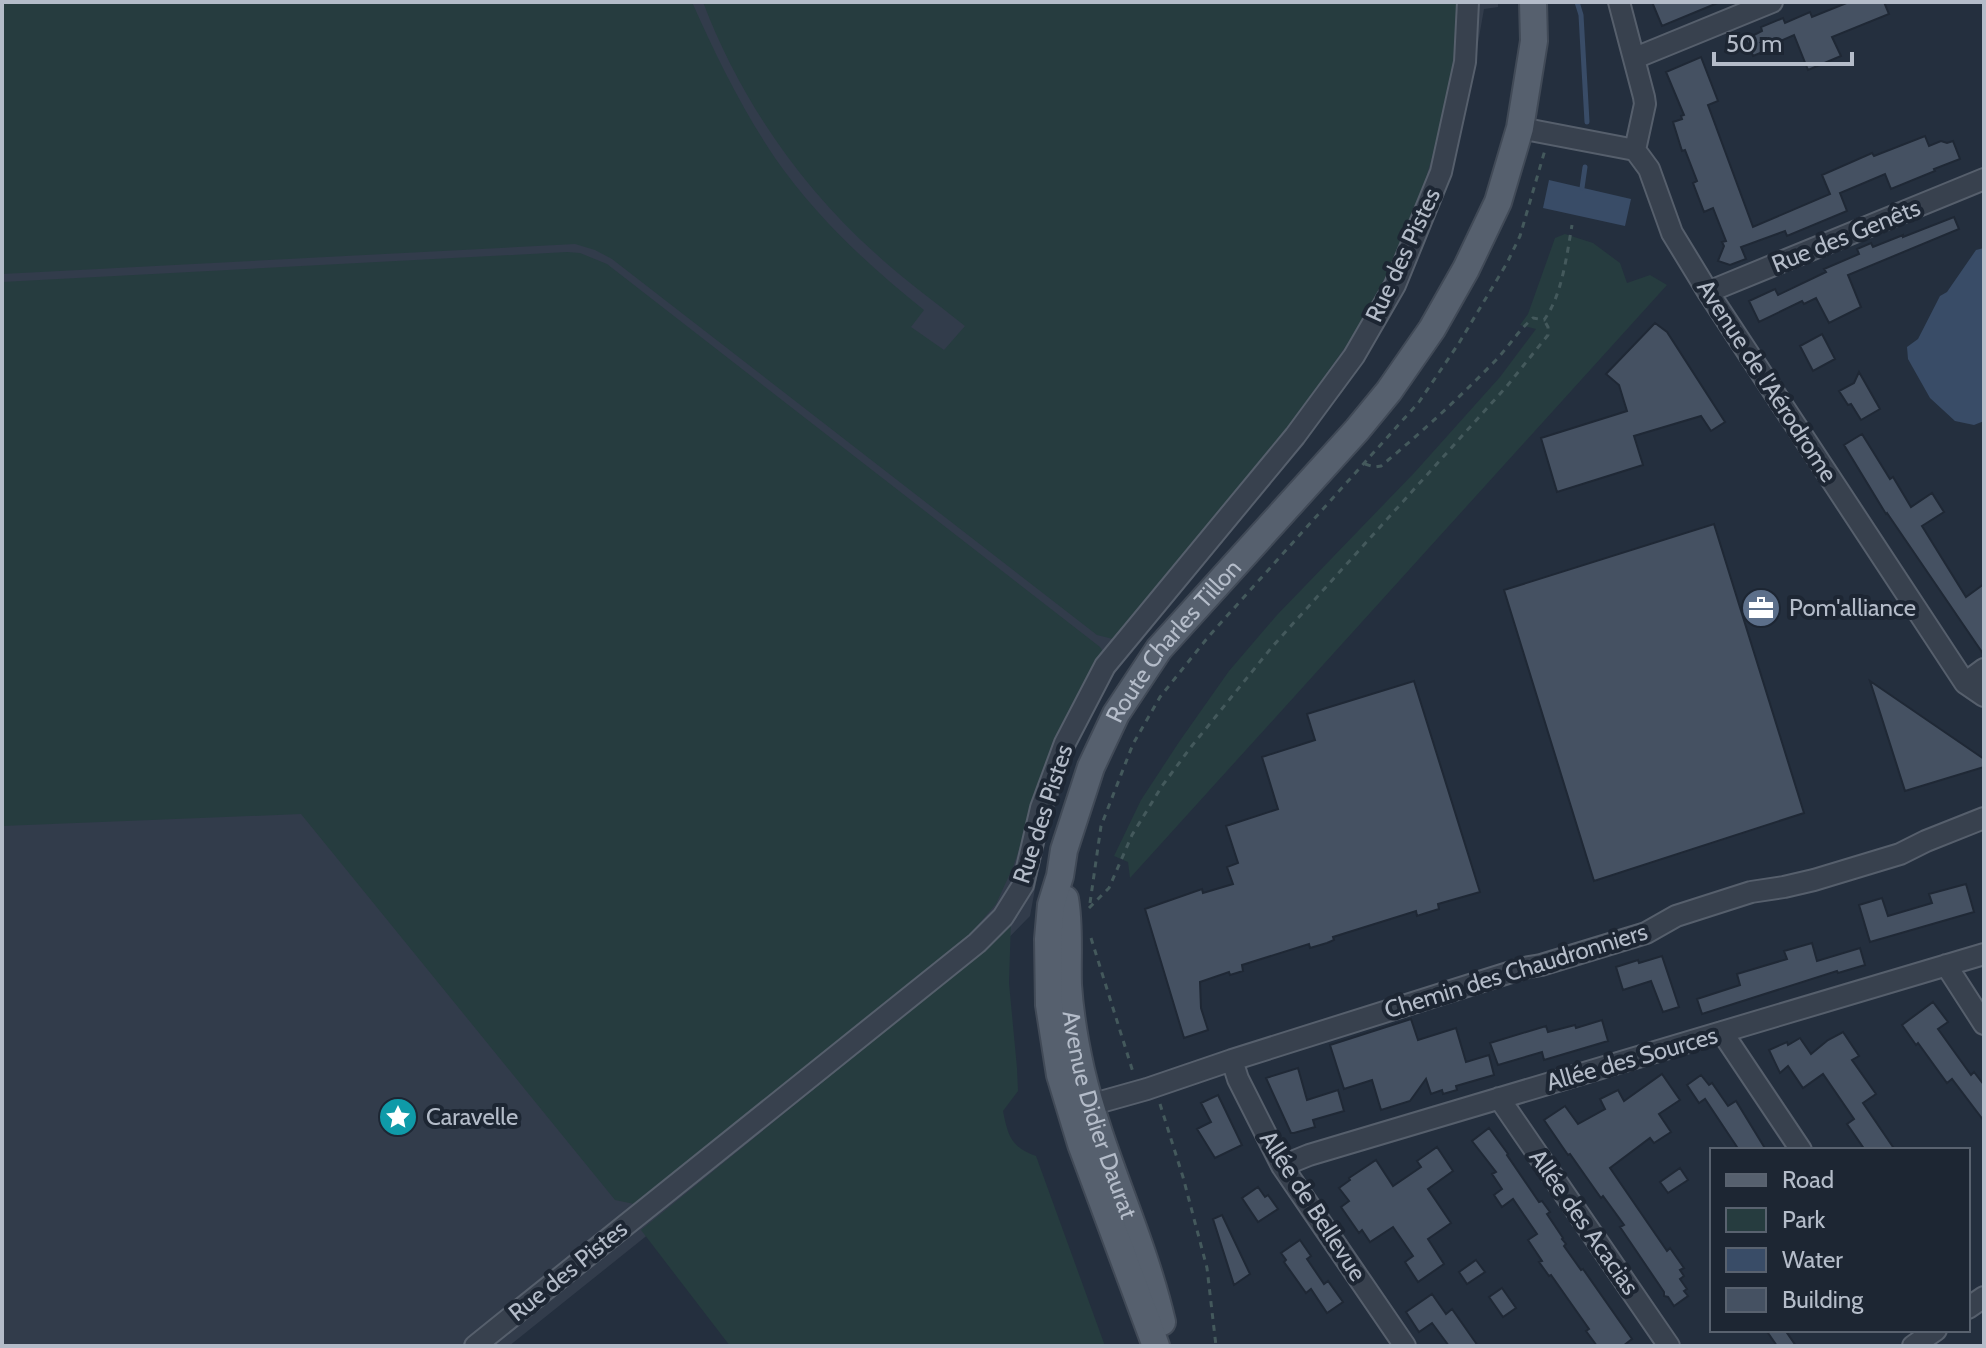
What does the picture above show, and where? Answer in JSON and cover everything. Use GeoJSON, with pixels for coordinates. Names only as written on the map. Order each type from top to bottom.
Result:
{"type":"FeatureCollection","features":[{"type":"Feature","properties":{"kind":"main road","name":"Route Charles Tillon"},"geometry":{"type":"LineString","coordinates":[[1156,1346],[1081,1144],[1060,1075],[1049,1005],[1048,939],[1051,905],[1064,850],[1091,767],[1116,714],[1159,649],[1389,391],[1432,329],[1466,269],[1498,202],[1520,128],[1534,41],[1533,2]]}},
{"type":"Feature","properties":{"kind":"main road","name":"Avenue Didier Daurat"},"geometry":{"type":"LineString","coordinates":[[1060,876],[1066,907],[1072,1024],[1090,1105],[1147,1267],[1168,1346]]}},
{"type":"Feature","properties":{"kind":"street","name":"Rue des Pistes"},"geometry":{"type":"LineString","coordinates":[[475,1346],[977,943],[1003,917],[1023,885],[1041,808],[1065,743],[1105,666],[1295,436],[1354,356],[1395,285],[1441,172],[1465,62],[1468,2]]}},
{"type":"Feature","properties":{"kind":"street"},"geometry":{"type":"LineString","coordinates":[[1520,128],[1635,150],[1645,104],[1619,2]]}},
{"type":"Feature","properties":{"kind":"street"},"geometry":{"type":"LineString","coordinates":[[1635,58],[1772,2]]}},
{"type":"Feature","properties":{"kind":"street","name":"Avenue de l'Aérodrome"},"geometry":{"type":"LineString","coordinates":[[1635,150],[1649,169],[1672,233],[1708,292],[1965,683],[1984,696]]}},
{"type":"Feature","properties":{"kind":"street","name":"Rue des Genêts"},"geometry":{"type":"LineString","coordinates":[[1708,292],[1984,179]]}},
{"type":"Feature","properties":{"kind":"street"},"geometry":{"type":"LineString","coordinates":[[1965,683],[1984,669]]}},
{"type":"Feature","properties":{"kind":"street","name":"Chemin des Chaudronniers"},"geometry":{"type":"LineString","coordinates":[[1090,1105],[1524,968],[1646,933],[1676,916],[1751,892],[1814,880],[1900,854],[1984,818]]}},
{"type":"Feature","properties":{"kind":"street","name":"Allée des Sources"},"geometry":{"type":"LineString","coordinates":[[1282,1166],[1309,1155],[1984,954]]}},
{"type":"Feature","properties":{"kind":"street"},"geometry":{"type":"LineString","coordinates":[[1946,965],[1984,1024]]}},
{"type":"Feature","properties":{"kind":"street"},"geometry":{"type":"LineString","coordinates":[[1722,1032],[1800,1148]]}},
{"type":"Feature","properties":{"kind":"street","name":"Allée de Bellevue"},"geometry":{"type":"LineString","coordinates":[[1232,1060],[1238,1079],[1282,1166],[1405,1346]]}},
{"type":"Feature","properties":{"kind":"street","name":"Allée des Acacias"},"geometry":{"type":"LineString","coordinates":[[1499,1098],[1669,1346]]}},
{"type":"Feature","properties":{"kind":"path"},"geometry":{"type":"LineString","coordinates":[[1089,918],[1101,826],[1133,744],[1160,697],[1209,636],[1419,402],[1507,263],[1520,236],[1549,135]]}},
{"type":"Feature","properties":{"kind":"path"},"geometry":{"type":"LineString","coordinates":[[1544,320],[1552,309],[1571,240],[1572,225]]}},
{"type":"Feature","properties":{"kind":"path"},"geometry":{"type":"LineString","coordinates":[[1089,908],[1109,888],[1132,835],[1191,747],[1272,647],[1507,386],[1548,335],[1544,320],[1533,318],[1526,324],[1496,359],[1442,412],[1381,466],[1365,464]]}},
{"type":"Feature","properties":{"kind":"path"},"geometry":{"type":"LineString","coordinates":[[1088,928],[1136,1080],[1157,1097],[1183,1177],[1207,1268],[1216,1346]]}},
{"type":"Feature","properties":{"kind":"shaded area"},"geometry":{"type":"Polygon","coordinates":[[[2,2],[1498,2],[1498,7],[1484,9],[1465,117],[1444,190],[1402,296],[1343,391],[1143,634],[1112,677],[1081,731],[1060,784],[1044,840],[1030,916],[971,976],[509,1346],[2,1346],[2,2]]]}},
{"type":"Feature","properties":{"kind":"green space"},"geometry":{"type":"Polygon","coordinates":[[[2,2],[692,2],[730,82],[775,158],[844,240],[924,310],[911,327],[944,350],[965,326],[847,227],[797,169],[774,138],[734,72],[703,2],[1460,2],[1458,44],[1421,195],[1392,265],[1359,327],[1291,425],[1113,639],[1097,635],[612,259],[595,250],[575,244],[2,274],[2,2]]]}},
{"type":"Feature","properties":{"kind":"green space"},"geometry":{"type":"Polygon","coordinates":[[[1565,234],[1593,243],[1620,263],[1627,283],[1650,275],[1667,285],[1130,878],[1128,862],[1114,856],[1141,800],[1179,742],[1229,671],[1277,615],[1415,472],[1500,377],[1536,329],[1520,325],[1528,314],[1555,238],[1565,234]]]}},
{"type":"Feature","properties":{"kind":"green space"},"geometry":{"type":"Polygon","coordinates":[[[580,253],[607,264],[1104,653],[1083,686],[1054,749],[1013,867],[996,904],[964,941],[643,1200],[634,1204],[615,1200],[301,814],[2,826],[2,282],[580,253]]]}},
{"type":"Feature","properties":{"kind":"green space"},"geometry":{"type":"Polygon","coordinates":[[[1011,920],[1009,983],[1018,1091],[1003,1111],[1009,1134],[1016,1144],[1036,1156],[1105,1346],[730,1346],[641,1230],[973,960],[1011,920]]]}},
{"type":"Feature","properties":{"kind":"water"},"geometry":{"type":"Polygon","coordinates":[[[1549,180],[1631,199],[1625,226],[1543,208],[1549,180]]]}},
{"type":"Feature","properties":{"kind":"water"},"geometry":{"type":"Polygon","coordinates":[[[1984,248],[1984,421],[1974,425],[1955,421],[1930,398],[1908,359],[1907,347],[1918,339],[1940,296],[1947,292],[1976,250],[1984,248]]]}},
{"type":"Feature","properties":{"kind":"building"},"geometry":{"type":"Polygon","coordinates":[[[1652,2],[1720,2],[1662,26],[1652,2]]]}},
{"type":"Feature","properties":{"kind":"building"},"geometry":{"type":"Polygon","coordinates":[[[1849,2],[1884,2],[1889,14],[1832,37],[1841,56],[1808,70],[1794,35],[1753,56],[1746,39],[1762,31],[1761,27],[1783,18],[1785,23],[1810,12],[1812,17],[1849,2]]]}},
{"type":"Feature","properties":{"kind":"building"},"geometry":{"type":"Polygon","coordinates":[[[1701,57],[1718,101],[1708,105],[1753,227],[1830,194],[1822,175],[1872,153],[1874,156],[1925,136],[1929,146],[1941,141],[1953,141],[1960,159],[1891,189],[1885,174],[1840,193],[1847,211],[1787,236],[1785,231],[1741,247],[1746,259],[1730,265],[1718,261],[1724,246],[1722,242],[1726,241],[1713,208],[1704,212],[1693,183],[1697,181],[1685,150],[1682,151],[1673,122],[1684,115],[1666,72],[1701,57]]]}},
{"type":"Feature","properties":{"kind":"building"},"geometry":{"type":"Polygon","coordinates":[[[1954,217],[1959,229],[1848,275],[1861,307],[1829,323],[1816,298],[1804,304],[1802,301],[1759,322],[1749,301],[1775,289],[1778,295],[1826,272],[1824,269],[1859,254],[1857,249],[1871,243],[1873,247],[1954,217]]]}},
{"type":"Feature","properties":{"kind":"building"},"geometry":{"type":"Polygon","coordinates":[[[1655,323],[1667,332],[1725,422],[1711,431],[1701,416],[1634,436],[1643,465],[1557,492],[1541,438],[1627,411],[1619,385],[1606,374],[1655,323]]]}},
{"type":"Feature","properties":{"kind":"building"},"geometry":{"type":"Polygon","coordinates":[[[1822,334],[1835,359],[1813,371],[1800,346],[1822,334]]]}},
{"type":"Feature","properties":{"kind":"building"},"geometry":{"type":"Polygon","coordinates":[[[1859,372],[1880,409],[1861,420],[1839,391],[1854,383],[1859,372]]]}},
{"type":"Feature","properties":{"kind":"building"},"geometry":{"type":"Polygon","coordinates":[[[1862,434],[1911,507],[1932,493],[1944,512],[1922,526],[1966,597],[1984,584],[1984,655],[1886,514],[1844,445],[1862,434]]]}},
{"type":"Feature","properties":{"kind":"building"},"geometry":{"type":"Polygon","coordinates":[[[1714,524],[1804,813],[1594,881],[1504,590],[1714,524]]]}},
{"type":"Feature","properties":{"kind":"building"},"geometry":{"type":"Polygon","coordinates":[[[1414,681],[1480,892],[1438,904],[1439,909],[1417,916],[1416,911],[1333,937],[1334,940],[1327,943],[1310,948],[1309,944],[1242,965],[1243,971],[1230,975],[1229,972],[1200,982],[1201,1008],[1208,1030],[1184,1038],[1145,909],[1202,889],[1203,893],[1233,884],[1227,867],[1238,863],[1226,826],[1278,809],[1262,757],[1315,740],[1307,714],[1414,681]]]}},
{"type":"Feature","properties":{"kind":"building"},"geometry":{"type":"Polygon","coordinates":[[[1870,681],[1984,759],[1984,767],[1905,791],[1870,681]]]}},
{"type":"Feature","properties":{"kind":"building"},"geometry":{"type":"Polygon","coordinates":[[[1966,884],[1974,912],[1870,942],[1859,905],[1882,898],[1888,916],[1932,903],[1929,894],[1966,884]]]}},
{"type":"Feature","properties":{"kind":"building"},"geometry":{"type":"Polygon","coordinates":[[[1812,943],[1817,961],[1860,948],[1865,965],[1702,1014],[1697,999],[1740,985],[1737,974],[1787,959],[1784,951],[1812,943]]]}},
{"type":"Feature","properties":{"kind":"building"},"geometry":{"type":"Polygon","coordinates":[[[1662,956],[1679,1007],[1663,1012],[1651,981],[1623,990],[1616,967],[1662,956]]]}},
{"type":"Feature","properties":{"kind":"building"},"geometry":{"type":"Polygon","coordinates":[[[1933,1002],[1948,1022],[1938,1029],[1971,1075],[1974,1072],[1984,1085],[1984,1121],[1952,1079],[1947,1083],[1902,1025],[1933,1002]]]}},
{"type":"Feature","properties":{"kind":"building"},"geometry":{"type":"Polygon","coordinates":[[[1411,1019],[1418,1040],[1456,1028],[1466,1062],[1489,1055],[1494,1075],[1456,1086],[1457,1090],[1443,1094],[1442,1090],[1431,1094],[1426,1079],[1410,1101],[1381,1110],[1372,1080],[1344,1089],[1330,1045],[1411,1019]]]}},
{"type":"Feature","properties":{"kind":"building"},"geometry":{"type":"Polygon","coordinates":[[[1602,1020],[1608,1041],[1544,1060],[1542,1052],[1498,1065],[1490,1043],[1546,1026],[1548,1032],[1602,1020]]]}},
{"type":"Feature","properties":{"kind":"building"},"geometry":{"type":"Polygon","coordinates":[[[1843,1032],[1859,1056],[1852,1060],[1876,1094],[1863,1103],[1894,1148],[1864,1148],[1847,1124],[1854,1119],[1823,1074],[1803,1088],[1788,1066],[1780,1073],[1769,1050],[1800,1038],[1811,1054],[1843,1032]]]}},
{"type":"Feature","properties":{"kind":"building"},"geometry":{"type":"Polygon","coordinates":[[[1298,1068],[1307,1100],[1338,1090],[1344,1111],[1313,1120],[1315,1127],[1291,1133],[1266,1078],[1298,1068]]]}},
{"type":"Feature","properties":{"kind":"building"},"geometry":{"type":"Polygon","coordinates":[[[1662,1074],[1680,1100],[1659,1114],[1671,1132],[1654,1143],[1650,1138],[1610,1168],[1667,1251],[1670,1248],[1684,1268],[1680,1270],[1684,1276],[1680,1279],[1688,1296],[1674,1306],[1664,1296],[1620,1227],[1624,1225],[1544,1120],[1565,1106],[1578,1124],[1605,1109],[1600,1099],[1618,1090],[1624,1101],[1662,1074]]]}},
{"type":"Feature","properties":{"kind":"building"},"geometry":{"type":"Polygon","coordinates":[[[1701,1075],[1709,1085],[1712,1083],[1728,1106],[1736,1101],[1765,1148],[1738,1148],[1705,1099],[1699,1103],[1687,1085],[1701,1075]]]}},
{"type":"Feature","properties":{"kind":"building"},"geometry":{"type":"Polygon","coordinates":[[[1218,1095],[1242,1145],[1215,1158],[1197,1129],[1211,1122],[1201,1103],[1218,1095]]]}},
{"type":"Feature","properties":{"kind":"building"},"geometry":{"type":"Polygon","coordinates":[[[1489,1128],[1539,1202],[1542,1201],[1550,1212],[1547,1214],[1563,1238],[1564,1246],[1632,1339],[1623,1346],[1597,1346],[1586,1331],[1589,1329],[1539,1262],[1542,1261],[1528,1240],[1537,1234],[1513,1199],[1502,1207],[1494,1195],[1502,1189],[1492,1174],[1496,1172],[1472,1141],[1489,1128]]]}},
{"type":"Feature","properties":{"kind":"building"},"geometry":{"type":"Polygon","coordinates":[[[1437,1147],[1453,1171],[1428,1189],[1451,1223],[1428,1239],[1444,1264],[1418,1282],[1405,1262],[1413,1256],[1393,1227],[1370,1242],[1362,1230],[1359,1233],[1341,1207],[1349,1201],[1339,1188],[1376,1160],[1393,1186],[1421,1167],[1417,1161],[1437,1147]]]}},
{"type":"Feature","properties":{"kind":"building"},"geometry":{"type":"Polygon","coordinates":[[[1680,1168],[1688,1180],[1668,1193],[1660,1182],[1680,1168]]]}},
{"type":"Feature","properties":{"kind":"building"},"geometry":{"type":"Polygon","coordinates":[[[1258,1187],[1278,1209],[1258,1222],[1242,1198],[1258,1187]]]}},
{"type":"Feature","properties":{"kind":"building"},"geometry":{"type":"Polygon","coordinates":[[[1222,1215],[1250,1274],[1234,1285],[1213,1219],[1222,1215]]]}},
{"type":"Feature","properties":{"kind":"building"},"geometry":{"type":"Polygon","coordinates":[[[1300,1240],[1311,1256],[1307,1259],[1324,1284],[1328,1281],[1343,1302],[1327,1313],[1311,1289],[1306,1293],[1284,1262],[1286,1260],[1281,1253],[1300,1240]]]}},
{"type":"Feature","properties":{"kind":"building"},"geometry":{"type":"Polygon","coordinates":[[[1476,1260],[1485,1272],[1467,1284],[1459,1272],[1476,1260]]]}},
{"type":"Feature","properties":{"kind":"building"},"geometry":{"type":"Polygon","coordinates":[[[1502,1288],[1516,1308],[1503,1317],[1489,1297],[1502,1288]]]}},
{"type":"Feature","properties":{"kind":"building"},"geometry":{"type":"Polygon","coordinates":[[[1432,1294],[1446,1314],[1452,1309],[1478,1346],[1449,1346],[1432,1323],[1419,1332],[1406,1312],[1432,1294]]]}},
{"type":"Feature","properties":{"kind":"building"},"geometry":{"type":"Polygon","coordinates":[[[1767,1332],[1786,1332],[1796,1346],[1777,1346],[1767,1332]]]}},
{"type":"Feature","properties":{"kind":"waterway"},"geometry":{"type":"LineString","coordinates":[[1577,2],[1581,15],[1587,122]]}},
{"type":"Feature","properties":{"kind":"waterway"},"geometry":{"type":"LineString","coordinates":[[1582,188],[1585,167]]}},
{"type":"Feature","properties":{"kind":"place","name":"Pom'alliance"},"geometry":{"type":"Point","coordinates":[1761,608]}},
{"type":"Feature","properties":{"kind":"place","name":"Caravelle"},"geometry":{"type":"Point","coordinates":[398,1117]}}]}
